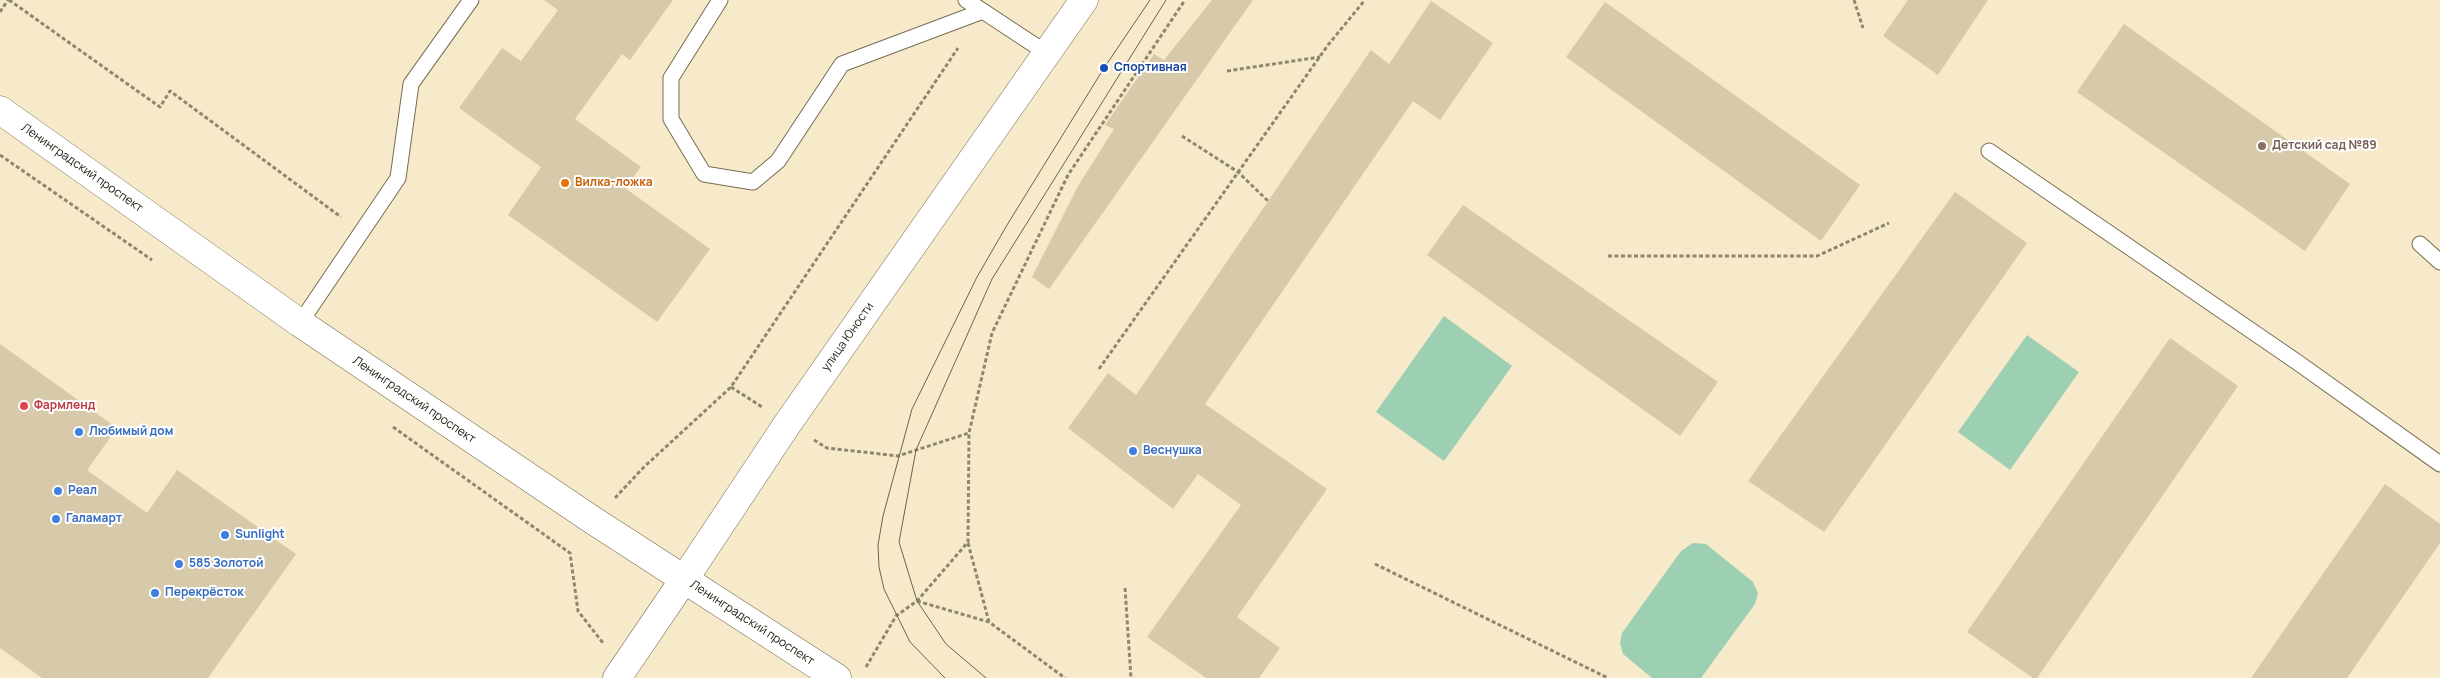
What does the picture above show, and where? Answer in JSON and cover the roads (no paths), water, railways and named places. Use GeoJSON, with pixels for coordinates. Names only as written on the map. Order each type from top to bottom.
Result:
{"type":"FeatureCollection","features":[{"type":"Feature","properties":{"kind":"street","name":"улица Юности"},"geometry":{"type":"LineString","coordinates":[[620,673],[788,423],[1084,0]]}},
{"type":"Feature","properties":{"kind":"street","name":"Ленинградский проспект"},"geometry":{"type":"LineString","coordinates":[[0,110],[300,323],[594,521],[685,578],[837,678]]}},
{"type":"Feature","properties":{"kind":"lane"},"geometry":{"type":"LineString","coordinates":[[300,323],[398,178],[411,84],[471,0]]}},
{"type":"Feature","properties":{"kind":"lane"},"geometry":{"type":"LineString","coordinates":[[720,0],[671,78],[671,118],[704,174],[753,182],[778,161],[842,64],[983,11]]}},
{"type":"Feature","properties":{"kind":"lane"},"geometry":{"type":"LineString","coordinates":[[966,0],[1048,54]]}},
{"type":"Feature","properties":{"kind":"lane"},"geometry":{"type":"LineString","coordinates":[[1989,151],[2297,362],[2440,464]]}},
{"type":"Feature","properties":{"kind":"lane"},"geometry":{"type":"LineString","coordinates":[[2420,244],[2440,262]]}},
{"type":"Feature","properties":{"kind":"tram line"},"geometry":{"type":"LineString","coordinates":[[945,678],[910,642],[884,589],[879,567],[878,545],[883,516],[912,409],[977,277],[1007,225],[1104,68],[1150,0]]}},
{"type":"Feature","properties":{"kind":"tram line"},"geometry":{"type":"LineString","coordinates":[[986,678],[946,644],[917,601],[899,542],[916,450],[992,279],[1166,0]]}},
{"type":"Feature","properties":{"kind":"place","name":"Спортивная"},"geometry":{"type":"Point","coordinates":[1104,68]}},
{"type":"Feature","properties":{"kind":"place","name":"Детский сад №89"},"geometry":{"type":"Point","coordinates":[2262,146]}},
{"type":"Feature","properties":{"kind":"place","name":"Вилка-ложка"},"geometry":{"type":"Point","coordinates":[565,183]}},
{"type":"Feature","properties":{"kind":"place","name":"Фармленд"},"geometry":{"type":"Point","coordinates":[24,406]}},
{"type":"Feature","properties":{"kind":"place","name":"Любимый дом"},"geometry":{"type":"Point","coordinates":[79,432]}},
{"type":"Feature","properties":{"kind":"place","name":"Веснушка"},"geometry":{"type":"Point","coordinates":[1133,451]}},
{"type":"Feature","properties":{"kind":"place","name":"Реал"},"geometry":{"type":"Point","coordinates":[58,491]}},
{"type":"Feature","properties":{"kind":"place","name":"Галамарт"},"geometry":{"type":"Point","coordinates":[56,519]}},
{"type":"Feature","properties":{"kind":"place","name":"Sunlight"},"geometry":{"type":"Point","coordinates":[225,535]}},
{"type":"Feature","properties":{"kind":"place","name":"585 Золотой"},"geometry":{"type":"Point","coordinates":[179,564]}},
{"type":"Feature","properties":{"kind":"place","name":"Перекрёсток"},"geometry":{"type":"Point","coordinates":[155,593]}}]}
